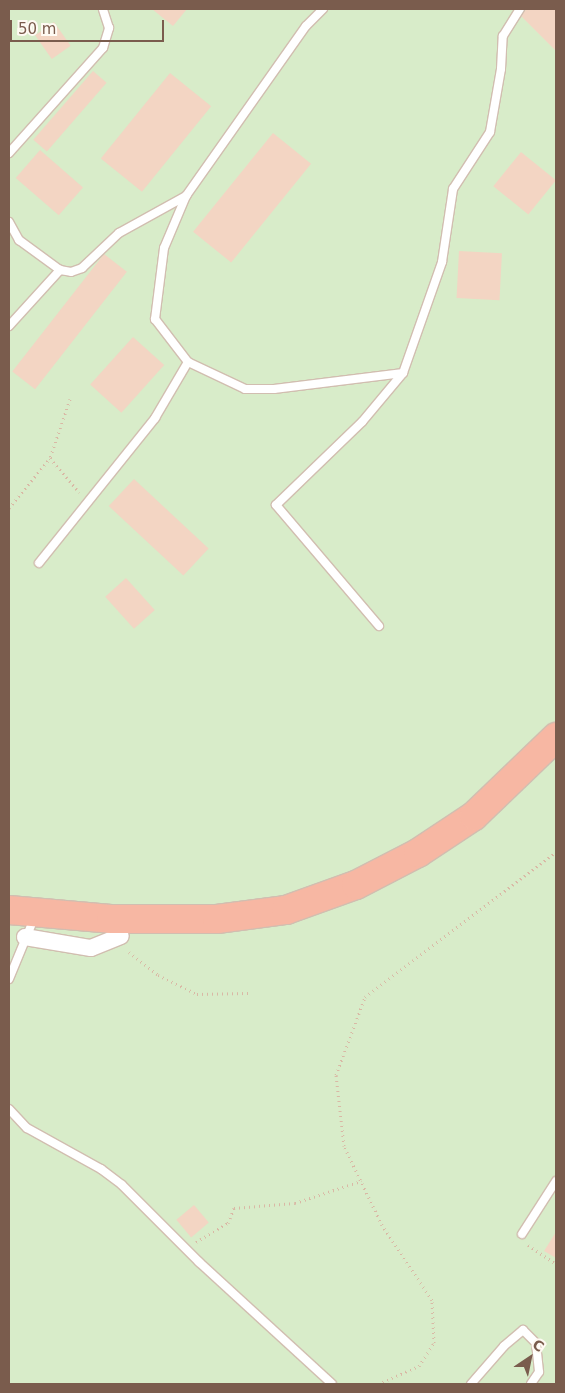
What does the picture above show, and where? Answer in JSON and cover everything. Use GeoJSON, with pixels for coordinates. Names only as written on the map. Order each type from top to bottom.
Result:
{"type":"FeatureCollection","features":[{"type":"Feature","properties":{"kind":"highway"},"geometry":{"type":"LineString","coordinates":[[26,923],[82,917],[217,919],[286,910],[356,885],[418,853],[474,816],[556,737]]}},
{"type":"Feature","properties":{"kind":"highway"},"geometry":{"type":"LineString","coordinates":[[9,910],[26,923],[117,937],[230,932],[296,920],[364,900],[428,868],[485,830],[556,761]]}},
{"type":"Feature","properties":{"kind":"lane"},"geometry":{"type":"LineString","coordinates":[[9,153],[104,48],[110,28],[103,9]]}},
{"type":"Feature","properties":{"kind":"lane"},"geometry":{"type":"LineString","coordinates":[[323,9],[300,34],[186,196],[164,248],[155,319],[188,362],[246,389],[274,389],[403,374]]}},
{"type":"Feature","properties":{"kind":"lane"},"geometry":{"type":"LineString","coordinates":[[379,626],[276,504],[362,422],[403,374],[442,262],[453,189],[490,132],[501,69],[503,36],[520,9]]}},
{"type":"Feature","properties":{"kind":"lane"},"geometry":{"type":"LineString","coordinates":[[9,222],[19,240],[60,270],[71,272],[82,268],[119,233],[186,196]]}},
{"type":"Feature","properties":{"kind":"lane"},"geometry":{"type":"LineString","coordinates":[[9,326],[60,270]]}},
{"type":"Feature","properties":{"kind":"lane"},"geometry":{"type":"LineString","coordinates":[[39,563],[155,418],[188,362]]}},
{"type":"Feature","properties":{"kind":"lane"},"geometry":{"type":"LineString","coordinates":[[9,979],[26,923]]}},
{"type":"Feature","properties":{"kind":"lane"},"geometry":{"type":"LineString","coordinates":[[9,1108],[27,1128],[108,1174],[332,1384]]}},
{"type":"Feature","properties":{"kind":"lane"},"geometry":{"type":"LineString","coordinates":[[522,1234],[556,1181]]}},
{"type":"Feature","properties":{"kind":"lane"},"geometry":{"type":"LineString","coordinates":[[471,1384],[504,1346],[523,1330],[536,1343],[540,1372],[531,1384]]}},
{"type":"Feature","properties":{"kind":"path"},"geometry":{"type":"LineString","coordinates":[[9,508],[50,458],[70,399]]}},
{"type":"Feature","properties":{"kind":"path"},"geometry":{"type":"LineString","coordinates":[[50,458],[87,502]]}},
{"type":"Feature","properties":{"kind":"path"},"geometry":{"type":"LineString","coordinates":[[378,1384],[419,1366],[434,1343],[432,1300],[382,1225],[344,1146],[336,1075],[365,997],[556,852]]}},
{"type":"Feature","properties":{"kind":"path"},"geometry":{"type":"LineString","coordinates":[[117,937],[158,975],[197,994],[248,993]]}},
{"type":"Feature","properties":{"kind":"path"},"geometry":{"type":"LineString","coordinates":[[170,1234],[194,1242],[209,1237],[228,1223],[234,1208],[295,1203],[361,1181]]}},
{"type":"Feature","properties":{"kind":"path"},"geometry":{"type":"LineString","coordinates":[[522,1234],[524,1242],[556,1264]]}},
{"type":"Feature","properties":{"kind":"green space"},"geometry":{"type":"Polygon","coordinates":[[[9,9],[556,9],[556,1384],[9,1384],[9,9]]]}},
{"type":"Feature","properties":{"kind":"building"},"geometry":{"type":"Polygon","coordinates":[[[152,9],[187,9],[173,26],[152,9]]]}},
{"type":"Feature","properties":{"kind":"building"},"geometry":{"type":"Polygon","coordinates":[[[527,9],[556,9],[556,51],[520,15],[527,9]]]}},
{"type":"Feature","properties":{"kind":"building"},"geometry":{"type":"Polygon","coordinates":[[[54,22],[71,46],[52,59],[35,35],[54,22]]]}},
{"type":"Feature","properties":{"kind":"building"},"geometry":{"type":"Polygon","coordinates":[[[93,71],[107,83],[47,151],[33,140],[93,71]]]}},
{"type":"Feature","properties":{"kind":"building"},"geometry":{"type":"Polygon","coordinates":[[[170,73],[211,106],[142,192],[101,158],[170,73]]]}},
{"type":"Feature","properties":{"kind":"building"},"geometry":{"type":"Polygon","coordinates":[[[273,133],[311,164],[231,263],[193,232],[273,133]]]}},
{"type":"Feature","properties":{"kind":"building"},"geometry":{"type":"Polygon","coordinates":[[[40,150],[83,187],[59,215],[16,178],[40,150]]]}},
{"type":"Feature","properties":{"kind":"building"},"geometry":{"type":"Polygon","coordinates":[[[521,152],[556,180],[528,215],[493,186],[521,152]]]}},
{"type":"Feature","properties":{"kind":"building"},"geometry":{"type":"Polygon","coordinates":[[[459,251],[502,253],[499,300],[457,298],[459,251]]]}},
{"type":"Feature","properties":{"kind":"building"},"geometry":{"type":"Polygon","coordinates":[[[104,254],[127,272],[35,389],[12,371],[104,254]]]}},
{"type":"Feature","properties":{"kind":"building"},"geometry":{"type":"Polygon","coordinates":[[[133,337],[164,365],[121,413],[90,385],[133,337]]]}},
{"type":"Feature","properties":{"kind":"building"},"geometry":{"type":"Polygon","coordinates":[[[134,479],[209,549],[183,576],[109,506],[134,479]]]}},
{"type":"Feature","properties":{"kind":"building"},"geometry":{"type":"Polygon","coordinates":[[[126,578],[155,610],[134,629],[105,597],[126,578]]]}},
{"type":"Feature","properties":{"kind":"building"},"geometry":{"type":"Polygon","coordinates":[[[194,1205],[209,1223],[191,1237],[176,1220],[194,1205]]]}},
{"type":"Feature","properties":{"kind":"building"},"geometry":{"type":"Polygon","coordinates":[[[556,1232],[556,1258],[544,1251],[556,1232]]]}}]}
